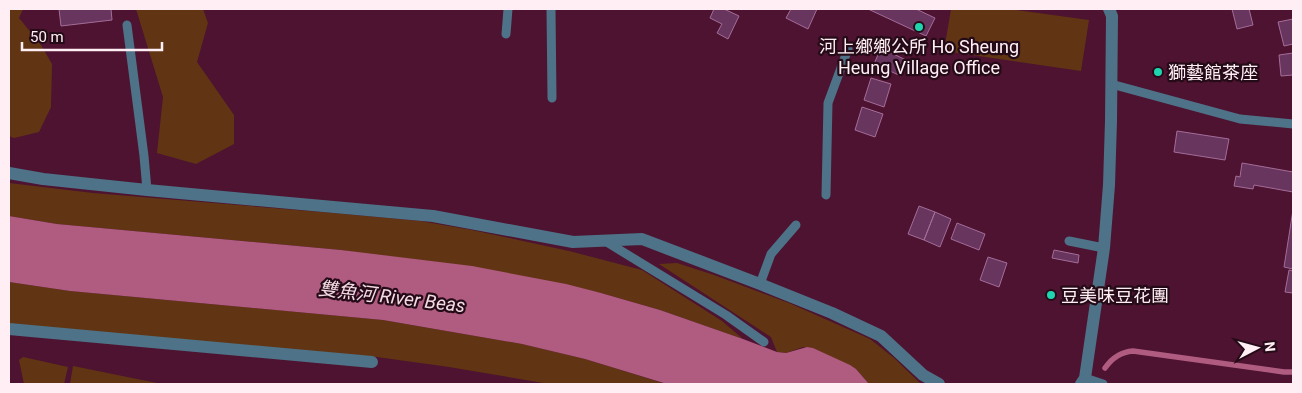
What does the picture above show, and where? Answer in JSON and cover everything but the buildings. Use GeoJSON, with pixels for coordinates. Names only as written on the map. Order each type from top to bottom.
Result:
{"type":"FeatureCollection","features":[{"type":"Feature","properties":{"kind":"street"},"geometry":{"type":"LineString","coordinates":[[1083,381],[1104,248],[1109,186],[1112,16],[1109,9]]}},
{"type":"Feature","properties":{"kind":"street"},"geometry":{"type":"LineString","coordinates":[[9,173],[43,179],[147,190],[433,216],[573,242],[642,239],[760,284],[880,336],[922,375],[939,384]]}},
{"type":"Feature","properties":{"kind":"street"},"geometry":{"type":"LineString","coordinates":[[9,329],[372,362]]}},
{"type":"Feature","properties":{"kind":"lane"},"geometry":{"type":"LineString","coordinates":[[506,34],[508,9]]}},
{"type":"Feature","properties":{"kind":"lane"},"geometry":{"type":"LineString","coordinates":[[551,9],[552,98]]}},
{"type":"Feature","properties":{"kind":"lane"},"geometry":{"type":"LineString","coordinates":[[128,25],[147,190]]}},
{"type":"Feature","properties":{"kind":"lane"},"geometry":{"type":"LineString","coordinates":[[826,195],[828,103],[848,48]]}},
{"type":"Feature","properties":{"kind":"lane"},"geometry":{"type":"LineString","coordinates":[[1111,84],[1240,119],[1293,124]]}},
{"type":"Feature","properties":{"kind":"lane"},"geometry":{"type":"LineString","coordinates":[[760,284],[772,254],[796,225]]}},
{"type":"Feature","properties":{"kind":"lane"},"geometry":{"type":"LineString","coordinates":[[605,241],[726,315],[764,342]]}},
{"type":"Feature","properties":{"kind":"lane"},"geometry":{"type":"LineString","coordinates":[[1069,241],[1104,248]]}},
{"type":"Feature","properties":{"kind":"lane"},"geometry":{"type":"LineString","coordinates":[[1083,381],[1102,384]]}},
{"type":"Feature","properties":{"kind":"shaded area"},"geometry":{"type":"Polygon","coordinates":[[[9,9],[23,9],[19,18],[41,45],[52,64],[51,107],[39,132],[14,138],[9,136],[9,9]]]}},
{"type":"Feature","properties":{"kind":"shaded area"},"geometry":{"type":"Polygon","coordinates":[[[136,9],[203,9],[208,23],[197,62],[234,115],[234,144],[196,164],[157,153],[163,97],[136,9]]]}},
{"type":"Feature","properties":{"kind":"shaded area"},"geometry":{"type":"Polygon","coordinates":[[[951,9],[1008,9],[1089,20],[1081,71],[944,51],[951,9]]]}},
{"type":"Feature","properties":{"kind":"shaded area"},"geometry":{"type":"Polygon","coordinates":[[[9,183],[93,193],[420,221],[472,230],[569,251],[642,270],[722,321],[743,339],[660,310],[601,293],[341,250],[57,224],[9,216],[9,183]]]}},
{"type":"Feature","properties":{"kind":"shaded area"},"geometry":{"type":"Polygon","coordinates":[[[677,263],[789,303],[870,339],[894,358],[921,384],[869,384],[856,369],[813,348],[803,347],[786,353],[777,352],[771,337],[659,264],[677,263]]]}},
{"type":"Feature","properties":{"kind":"shaded area"},"geometry":{"type":"Polygon","coordinates":[[[9,282],[70,291],[383,320],[522,344],[585,359],[666,384],[549,384],[377,357],[9,325],[9,282]]]}},
{"type":"Feature","properties":{"kind":"shaded area"},"geometry":{"type":"Polygon","coordinates":[[[23,357],[68,367],[64,384],[24,384],[19,360],[23,357]]]}},
{"type":"Feature","properties":{"kind":"shaded area"},"geometry":{"type":"Polygon","coordinates":[[[73,366],[157,383],[158,384],[70,384],[73,366]]]}},
{"type":"Feature","properties":{"kind":"water","name":"雙魚河 River Beas"},"geometry":{"type":"Polygon","coordinates":[[[9,216],[57,224],[341,250],[472,266],[566,284],[660,310],[777,352],[786,353],[807,347],[813,348],[850,365],[869,384],[667,384],[585,359],[522,344],[383,320],[70,291],[9,282],[9,216]]]}},
{"type":"Feature","properties":{"kind":"waterway"},"geometry":{"type":"LineString","coordinates":[[1105,368],[1117,356],[1133,351],[1293,372]]}},
{"type":"Feature","properties":{"kind":"place","name":"河上鄉鄉公所 Ho Sheung Heung Village Office"},"geometry":{"type":"Point","coordinates":[919,27]}},
{"type":"Feature","properties":{"kind":"place","name":"獅藝館茶座"},"geometry":{"type":"Point","coordinates":[1158,72]}},
{"type":"Feature","properties":{"kind":"place","name":"豆美味豆花團"},"geometry":{"type":"Point","coordinates":[1051,295]}}]}
